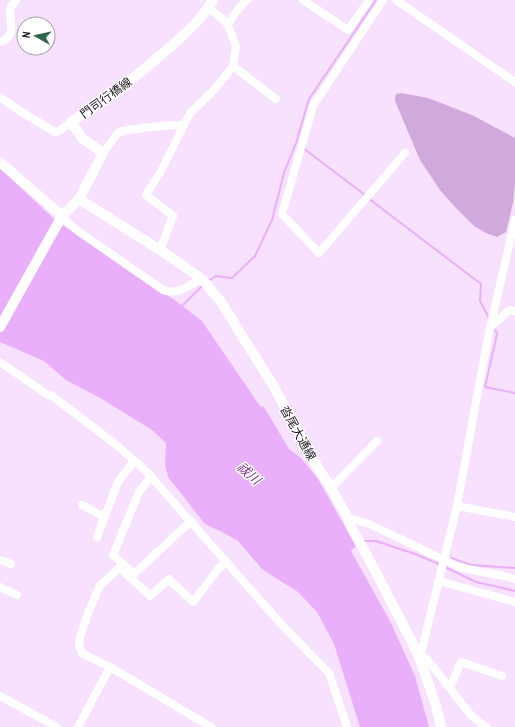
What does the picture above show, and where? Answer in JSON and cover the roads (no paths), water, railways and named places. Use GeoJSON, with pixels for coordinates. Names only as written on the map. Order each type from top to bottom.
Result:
{"type":"FeatureCollection","features":[{"type":"Feature","properties":{"kind":"main road","name":"門司行橋線"},"geometry":{"type":"LineString","coordinates":[[103,153],[83,139],[71,122],[108,97],[156,60],[198,22],[211,4]]}},
{"type":"Feature","properties":{"kind":"main road"},"geometry":{"type":"LineString","coordinates":[[0,327],[61,218],[79,199],[103,153]]}},
{"type":"Feature","properties":{"kind":"main road"},"geometry":{"type":"LineString","coordinates":[[0,162],[61,218]]}},
{"type":"Feature","properties":{"kind":"main road","name":"沓尾大通線"},"geometry":{"type":"LineString","coordinates":[[79,199],[160,250],[202,279],[221,302],[270,381],[364,548],[417,652],[436,706],[441,727]]}},
{"type":"Feature","properties":{"kind":"street"},"geometry":{"type":"LineString","coordinates":[[0,42],[5,40],[11,32],[12,26],[10,8],[16,0]]}},
{"type":"Feature","properties":{"kind":"street"},"geometry":{"type":"LineString","coordinates":[[227,25],[239,8],[247,0]]}},
{"type":"Feature","properties":{"kind":"street"},"geometry":{"type":"LineString","coordinates":[[303,0],[358,37]]}},
{"type":"Feature","properties":{"kind":"street"},"geometry":{"type":"LineString","coordinates":[[348,30],[369,0]]}},
{"type":"Feature","properties":{"kind":"street"},"geometry":{"type":"LineString","coordinates":[[383,0],[313,106],[282,214],[319,253],[405,153]]}},
{"type":"Feature","properties":{"kind":"street"},"geometry":{"type":"LineString","coordinates":[[396,0],[515,82]]}},
{"type":"Feature","properties":{"kind":"street"},"geometry":{"type":"LineString","coordinates":[[160,250],[173,216],[146,195],[161,171],[190,113],[215,89],[233,66],[236,46],[227,25],[211,4]]}},
{"type":"Feature","properties":{"kind":"street"},"geometry":{"type":"LineString","coordinates":[[233,66],[276,99]]}},
{"type":"Feature","properties":{"kind":"street"},"geometry":{"type":"LineString","coordinates":[[0,98],[55,132],[59,131],[71,122]]}},
{"type":"Feature","properties":{"kind":"street"},"geometry":{"type":"LineString","coordinates":[[103,153],[117,134],[122,131],[176,124],[184,125]]}},
{"type":"Feature","properties":{"kind":"street"},"geometry":{"type":"LineString","coordinates":[[61,218],[163,290],[172,292],[202,279]]}},
{"type":"Feature","properties":{"kind":"street"},"geometry":{"type":"LineString","coordinates":[[487,727],[470,714],[427,659],[417,652],[422,649],[457,506],[490,328],[515,220]]}},
{"type":"Feature","properties":{"kind":"street"},"geometry":{"type":"LineString","coordinates":[[490,328],[508,311],[515,311]]}},
{"type":"Feature","properties":{"kind":"street"},"geometry":{"type":"LineString","coordinates":[[0,362],[48,396],[52,396],[114,443],[152,477],[280,622],[329,673],[347,727]]}},
{"type":"Feature","properties":{"kind":"street"},"geometry":{"type":"LineString","coordinates":[[331,488],[377,441]]}},
{"type":"Feature","properties":{"kind":"street"},"geometry":{"type":"LineString","coordinates":[[97,537],[118,482],[134,461]]}},
{"type":"Feature","properties":{"kind":"street"},"geometry":{"type":"LineString","coordinates":[[152,477],[139,492],[113,555],[121,566],[150,596],[169,579],[193,602],[219,568],[228,562]]}},
{"type":"Feature","properties":{"kind":"street"},"geometry":{"type":"LineString","coordinates":[[82,505],[104,517]]}},
{"type":"Feature","properties":{"kind":"street"},"geometry":{"type":"LineString","coordinates":[[457,506],[515,517]]}},
{"type":"Feature","properties":{"kind":"street"},"geometry":{"type":"LineString","coordinates":[[121,566],[134,574],[191,521]]}},
{"type":"Feature","properties":{"kind":"street"},"geometry":{"type":"LineString","coordinates":[[350,523],[366,523],[443,561],[460,567],[515,579]]}},
{"type":"Feature","properties":{"kind":"street"},"geometry":{"type":"LineString","coordinates":[[0,560],[11,564]]}},
{"type":"Feature","properties":{"kind":"street"},"geometry":{"type":"LineString","coordinates":[[121,566],[99,587],[87,616],[80,637],[79,647],[83,654],[110,668],[211,727]]}},
{"type":"Feature","properties":{"kind":"street"},"geometry":{"type":"LineString","coordinates":[[504,576],[515,573]]}},
{"type":"Feature","properties":{"kind":"street"},"geometry":{"type":"LineString","coordinates":[[439,580],[515,602]]}},
{"type":"Feature","properties":{"kind":"street"},"geometry":{"type":"LineString","coordinates":[[0,587],[16,595]]}},
{"type":"Feature","properties":{"kind":"street"},"geometry":{"type":"LineString","coordinates":[[450,688],[461,662],[502,676]]}},
{"type":"Feature","properties":{"kind":"street"},"geometry":{"type":"LineString","coordinates":[[78,727],[110,668]]}},
{"type":"Feature","properties":{"kind":"street"},"geometry":{"type":"LineString","coordinates":[[0,696],[57,727]]}},
{"type":"Feature","properties":{"kind":"water","name":"祓川"},"geometry":{"type":"Polygon","coordinates":[[[0,168],[55,220],[176,301],[202,321],[260,406],[264,407],[289,449],[301,458],[318,479],[356,546],[351,551],[390,621],[415,676],[429,727],[360,727],[334,644],[317,612],[298,592],[263,570],[238,541],[205,524],[168,477],[165,464],[166,443],[152,430],[100,398],[66,380],[44,361],[0,342],[0,168]]]}},
{"type":"Feature","properties":{"kind":"waterway"},"geometry":{"type":"LineString","coordinates":[[208,281],[216,276],[232,278],[255,256],[272,220],[284,173],[296,143],[309,99],[376,0]]}},
{"type":"Feature","properties":{"kind":"waterway"},"geometry":{"type":"LineString","coordinates":[[303,148],[365,195]]}},
{"type":"Feature","properties":{"kind":"waterway"},"geometry":{"type":"LineString","coordinates":[[368,198],[481,284],[480,301],[489,318]]}},
{"type":"Feature","properties":{"kind":"waterway"},"geometry":{"type":"LineString","coordinates":[[183,307],[182,306],[203,285]]}},
{"type":"Feature","properties":{"kind":"waterway"},"geometry":{"type":"LineString","coordinates":[[494,327],[497,334],[485,387],[515,393]]}},
{"type":"Feature","properties":{"kind":"waterway"},"geometry":{"type":"LineString","coordinates":[[364,541],[376,541],[415,554],[441,565]]}},
{"type":"Feature","properties":{"kind":"waterway"},"geometry":{"type":"LineString","coordinates":[[451,558],[472,565],[515,568]]}},
{"type":"Feature","properties":{"kind":"waterway"},"geometry":{"type":"LineString","coordinates":[[445,567],[476,582],[515,591]]}}]}
